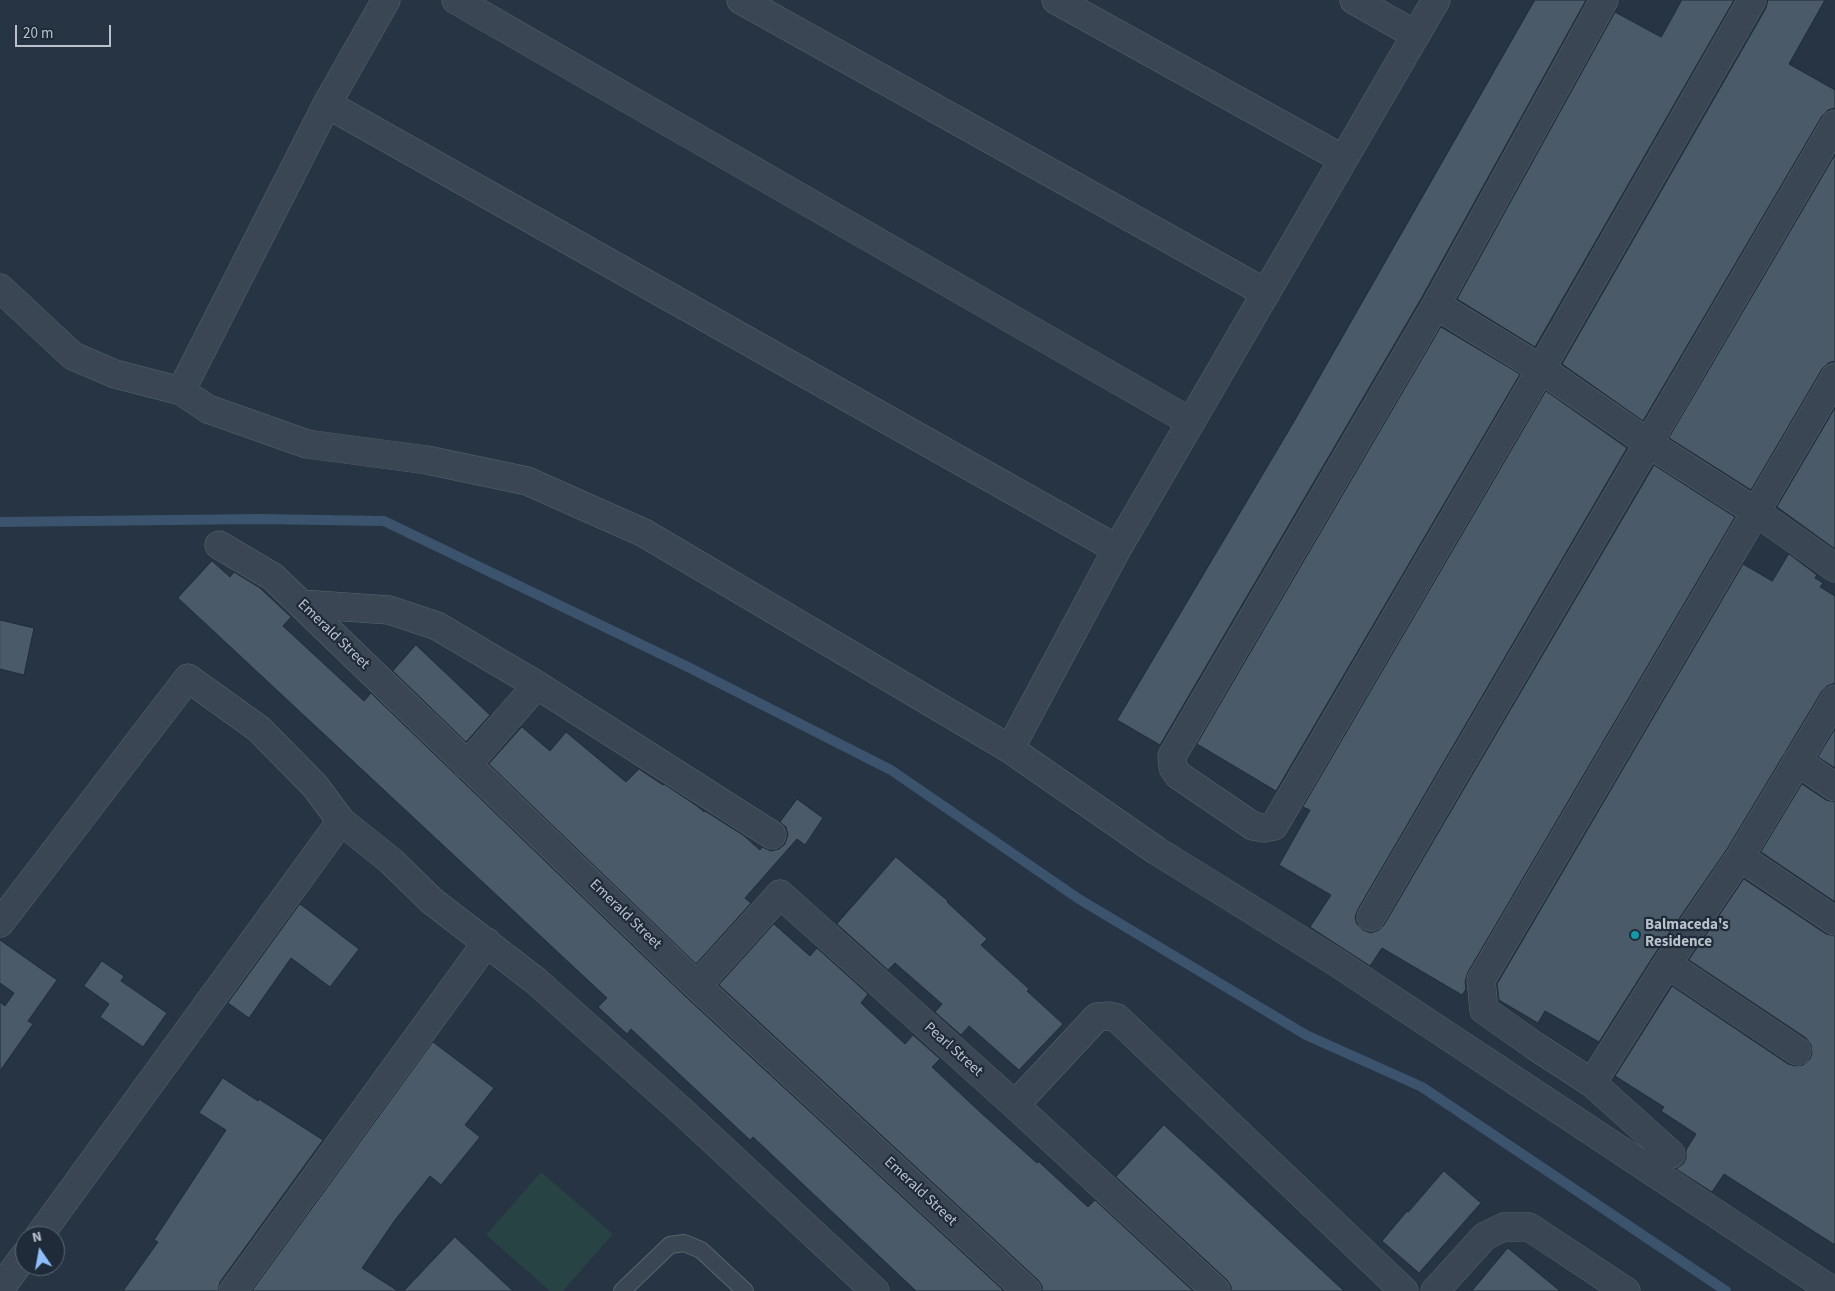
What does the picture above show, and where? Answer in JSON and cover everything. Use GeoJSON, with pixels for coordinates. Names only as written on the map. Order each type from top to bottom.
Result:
{"type":"FeatureCollection","features":[{"type":"Feature","properties":{"kind":"street"},"geometry":{"type":"LineString","coordinates":[[181,391],[327,104],[386,0]]}},
{"type":"Feature","properties":{"kind":"street"},"geometry":{"type":"LineString","coordinates":[[456,0],[1191,422]]}},
{"type":"Feature","properties":{"kind":"street"},"geometry":{"type":"LineString","coordinates":[[741,0],[1266,293]]}},
{"type":"Feature","properties":{"kind":"street"},"geometry":{"type":"LineString","coordinates":[[1056,0],[1343,159]]}},
{"type":"Feature","properties":{"kind":"street"},"geometry":{"type":"LineString","coordinates":[[1354,0],[1416,35]]}},
{"type":"Feature","properties":{"kind":"street"},"geometry":{"type":"LineString","coordinates":[[1010,749],[1117,549],[1436,0]]}},
{"type":"Feature","properties":{"kind":"street"},"geometry":{"type":"LineString","coordinates":[[1604,0],[1436,305],[1172,756],[1173,767],[1178,775],[1254,826],[1264,828],[1274,826],[1541,369],[1752,0]]}},
{"type":"Feature","properties":{"kind":"street"},"geometry":{"type":"LineString","coordinates":[[327,104],[1117,549]]}},
{"type":"Feature","properties":{"kind":"street"},"geometry":{"type":"LineString","coordinates":[[1371,917],[1835,124]]}},
{"type":"Feature","properties":{"kind":"street"},"geometry":{"type":"LineString","coordinates":[[0,288],[73,356],[115,374],[181,391],[208,409],[308,444],[427,460],[527,481],[644,533],[1010,749],[1157,851],[1336,962],[1833,1291]]}},
{"type":"Feature","properties":{"kind":"street"},"geometry":{"type":"LineString","coordinates":[[1436,305],[1541,369],[1648,443],[1756,512],[1835,568]]}},
{"type":"Feature","properties":{"kind":"street"},"geometry":{"type":"LineString","coordinates":[[1671,1154],[1592,1083],[1484,1010],[1481,980],[1835,377]]}},
{"type":"Feature","properties":{"kind":"street","name":"Emerald Street"},"geometry":{"type":"LineString","coordinates":[[219,545],[273,577],[697,986],[1027,1291]]}},
{"type":"Feature","properties":{"kind":"street"},"geometry":{"type":"LineString","coordinates":[[302,604],[389,610],[437,626],[537,685],[772,835]]}},
{"type":"Feature","properties":{"kind":"street"},"geometry":{"type":"LineString","coordinates":[[0,923],[180,674],[259,729],[315,786],[341,821],[391,861],[432,901],[551,994],[875,1291]]}},
{"type":"Feature","properties":{"kind":"street"},"geometry":{"type":"LineString","coordinates":[[467,765],[537,685]]}},
{"type":"Feature","properties":{"kind":"street"},"geometry":{"type":"LineString","coordinates":[[1592,1083],[1667,964],[1740,857],[1835,699]]}},
{"type":"Feature","properties":{"kind":"street"},"geometry":{"type":"LineString","coordinates":[[1797,761],[1835,787]]}},
{"type":"Feature","properties":{"kind":"street"},"geometry":{"type":"LineString","coordinates":[[46,1226],[341,821]]}},
{"type":"Feature","properties":{"kind":"street"},"geometry":{"type":"LineString","coordinates":[[1740,857],[1835,921]]}},
{"type":"Feature","properties":{"kind":"street","name":"Pearl Street"},"geometry":{"type":"LineString","coordinates":[[697,986],[780,894],[1015,1105],[1216,1291]]}},
{"type":"Feature","properties":{"kind":"street"},"geometry":{"type":"LineString","coordinates":[[234,1291],[486,942]]}},
{"type":"Feature","properties":{"kind":"street"},"geometry":{"type":"LineString","coordinates":[[1667,964],[1797,1051]]}},
{"type":"Feature","properties":{"kind":"street"},"geometry":{"type":"LineString","coordinates":[[1015,1105],[1097,1017],[1108,1016],[1117,1018],[1404,1291]]}},
{"type":"Feature","properties":{"kind":"street"},"geometry":{"type":"LineString","coordinates":[[1435,1291],[1486,1236],[1504,1227],[1529,1227],[1626,1291]]}},
{"type":"Feature","properties":{"kind":"street"},"geometry":{"type":"LineString","coordinates":[[0,1289],[15,1269]]}},
{"type":"Feature","properties":{"kind":"lane"},"geometry":{"type":"LineString","coordinates":[[622,1291],[670,1245],[684,1243],[701,1250],[745,1291]]}},
{"type":"Feature","properties":{"kind":"green space"},"geometry":{"type":"Polygon","coordinates":[[[541,1172],[613,1234],[563,1291],[550,1291],[486,1235],[541,1172]]]}},
{"type":"Feature","properties":{"kind":"building"},"geometry":{"type":"Polygon","coordinates":[[[1535,0],[1586,0],[1422,297],[1160,745],[1117,720],[1292,425],[1535,0]]]}},
{"type":"Feature","properties":{"kind":"building"},"geometry":{"type":"Polygon","coordinates":[[[1682,0],[1734,0],[1535,347],[1457,299],[1615,12],[1661,37],[1682,0]]]}},
{"type":"Feature","properties":{"kind":"building"},"geometry":{"type":"Polygon","coordinates":[[[1768,0],[1825,0],[1789,64],[1835,90],[1835,108],[1828,110],[1822,116],[1643,421],[1562,364],[1766,8],[1768,0]]]}},
{"type":"Feature","properties":{"kind":"building"},"geometry":{"type":"Polygon","coordinates":[[[1835,155],[1835,361],[1828,363],[1822,369],[1751,490],[1669,438],[1835,155]]]}},
{"type":"Feature","properties":{"kind":"building"},"geometry":{"type":"Polygon","coordinates":[[[1441,327],[1520,374],[1276,791],[1197,744],[1441,327]]]}},
{"type":"Feature","properties":{"kind":"building"},"geometry":{"type":"Polygon","coordinates":[[[1546,391],[1627,448],[1358,909],[1355,917],[1357,924],[1363,930],[1371,933],[1379,930],[1384,925],[1654,465],[1735,517],[1468,972],[1465,981],[1466,989],[1462,995],[1382,948],[1370,966],[1310,927],[1331,895],[1279,865],[1310,810],[1303,807],[1546,391]]]}},
{"type":"Feature","properties":{"kind":"building"},"geometry":{"type":"Polygon","coordinates":[[[1835,408],[1835,549],[1777,507],[1835,408]]]}},
{"type":"Feature","properties":{"kind":"building"},"geometry":{"type":"Polygon","coordinates":[[[1789,554],[1817,575],[1815,578],[1823,583],[1820,587],[1835,596],[1835,683],[1827,686],[1822,691],[1727,849],[1654,955],[1599,1042],[1545,1011],[1538,1023],[1499,1000],[1497,984],[1743,564],[1772,581],[1789,554]]]}},
{"type":"Feature","properties":{"kind":"building"},"geometry":{"type":"Polygon","coordinates":[[[212,561],[230,577],[234,572],[260,588],[291,617],[283,626],[364,701],[371,693],[686,997],[1004,1291],[916,1291],[753,1137],[750,1140],[631,1029],[627,1034],[598,1007],[607,998],[178,598],[212,561]]]}},
{"type":"Feature","properties":{"kind":"building"},"geometry":{"type":"Polygon","coordinates":[[[0,620],[34,628],[24,675],[0,669],[0,620]]]}},
{"type":"Feature","properties":{"kind":"building"},"geometry":{"type":"Polygon","coordinates":[[[416,645],[490,715],[466,742],[393,671],[416,645]]]}},
{"type":"Feature","properties":{"kind":"building"},"geometry":{"type":"Polygon","coordinates":[[[522,727],[550,751],[566,732],[626,782],[639,769],[743,835],[760,850],[762,847],[771,851],[779,849],[785,844],[788,835],[786,827],[780,822],[797,799],[823,818],[805,845],[797,839],[745,898],[751,903],[696,964],[489,764],[522,727]]]}},
{"type":"Feature","properties":{"kind":"building"},"geometry":{"type":"Polygon","coordinates":[[[1835,729],[1835,768],[1818,757],[1835,729]]]}},
{"type":"Feature","properties":{"kind":"building"},"geometry":{"type":"Polygon","coordinates":[[[1802,784],[1826,800],[1835,802],[1835,902],[1761,852],[1802,784]]]}},
{"type":"Feature","properties":{"kind":"building"},"geometry":{"type":"Polygon","coordinates":[[[896,857],[948,901],[987,939],[981,945],[1029,989],[1027,991],[1063,1024],[1019,1070],[969,1026],[961,1035],[935,1012],[942,1004],[895,963],[888,970],[837,924],[896,857]]]}},
{"type":"Feature","properties":{"kind":"building"},"geometry":{"type":"Polygon","coordinates":[[[1744,879],[1826,934],[1835,936],[1835,1245],[1724,1174],[1712,1192],[1676,1169],[1683,1164],[1686,1158],[1686,1150],[1696,1134],[1661,1111],[1664,1107],[1615,1076],[1672,986],[1788,1064],[1795,1066],[1803,1065],[1810,1059],[1812,1053],[1811,1045],[1806,1038],[1689,960],[1744,879]]]}},
{"type":"Feature","properties":{"kind":"building"},"geometry":{"type":"Polygon","coordinates":[[[300,904],[359,949],[330,987],[291,958],[249,1018],[228,1003],[300,904]]]}},
{"type":"Feature","properties":{"kind":"building"},"geometry":{"type":"Polygon","coordinates":[[[774,924],[810,956],[817,948],[868,994],[861,1003],[905,1044],[913,1035],[940,1059],[932,1067],[980,1112],[1037,1163],[1038,1161],[1088,1207],[1095,1200],[1193,1291],[1042,1291],[1042,1286],[1038,1280],[719,985],[774,924]]]}},
{"type":"Feature","properties":{"kind":"building"},"geometry":{"type":"Polygon","coordinates":[[[0,940],[57,980],[28,1021],[33,1024],[0,1071],[0,1002],[5,1006],[14,993],[0,983],[0,940]]]}},
{"type":"Feature","properties":{"kind":"building"},"geometry":{"type":"Polygon","coordinates":[[[102,961],[124,976],[121,981],[167,1013],[143,1047],[100,1017],[109,1004],[84,986],[102,961]]]}},
{"type":"Feature","properties":{"kind":"building"},"geometry":{"type":"Polygon","coordinates":[[[433,1042],[494,1088],[465,1125],[480,1137],[441,1185],[430,1176],[395,1220],[362,1268],[398,1291],[252,1291],[433,1042]]]}},
{"type":"Feature","properties":{"kind":"building"},"geometry":{"type":"Polygon","coordinates":[[[223,1078],[323,1140],[220,1282],[218,1291],[123,1291],[158,1242],[154,1240],[226,1130],[199,1113],[223,1078]]]}},
{"type":"Feature","properties":{"kind":"building"},"geometry":{"type":"Polygon","coordinates":[[[1164,1125],[1344,1291],[1231,1291],[1231,1286],[1227,1280],[1116,1177],[1164,1125]]]}},
{"type":"Feature","properties":{"kind":"building"},"geometry":{"type":"Polygon","coordinates":[[[1444,1171],[1481,1203],[1419,1273],[1382,1241],[1444,1171]]]}},
{"type":"Feature","properties":{"kind":"building"},"geometry":{"type":"Polygon","coordinates":[[[455,1237],[513,1291],[404,1291],[455,1237]]]}},
{"type":"Feature","properties":{"kind":"building"},"geometry":{"type":"Polygon","coordinates":[[[1508,1248],[1560,1291],[1472,1291],[1508,1248]]]}},
{"type":"Feature","properties":{"kind":"waterway"},"geometry":{"type":"LineString","coordinates":[[0,522],[260,519],[384,521],[688,667],[891,770],[1079,899],[1306,1035],[1422,1087],[1726,1291]]}},
{"type":"Feature","properties":{"kind":"place","name":"Balmaceda's Residence"},"geometry":{"type":"Point","coordinates":[1635,935]}}]}
